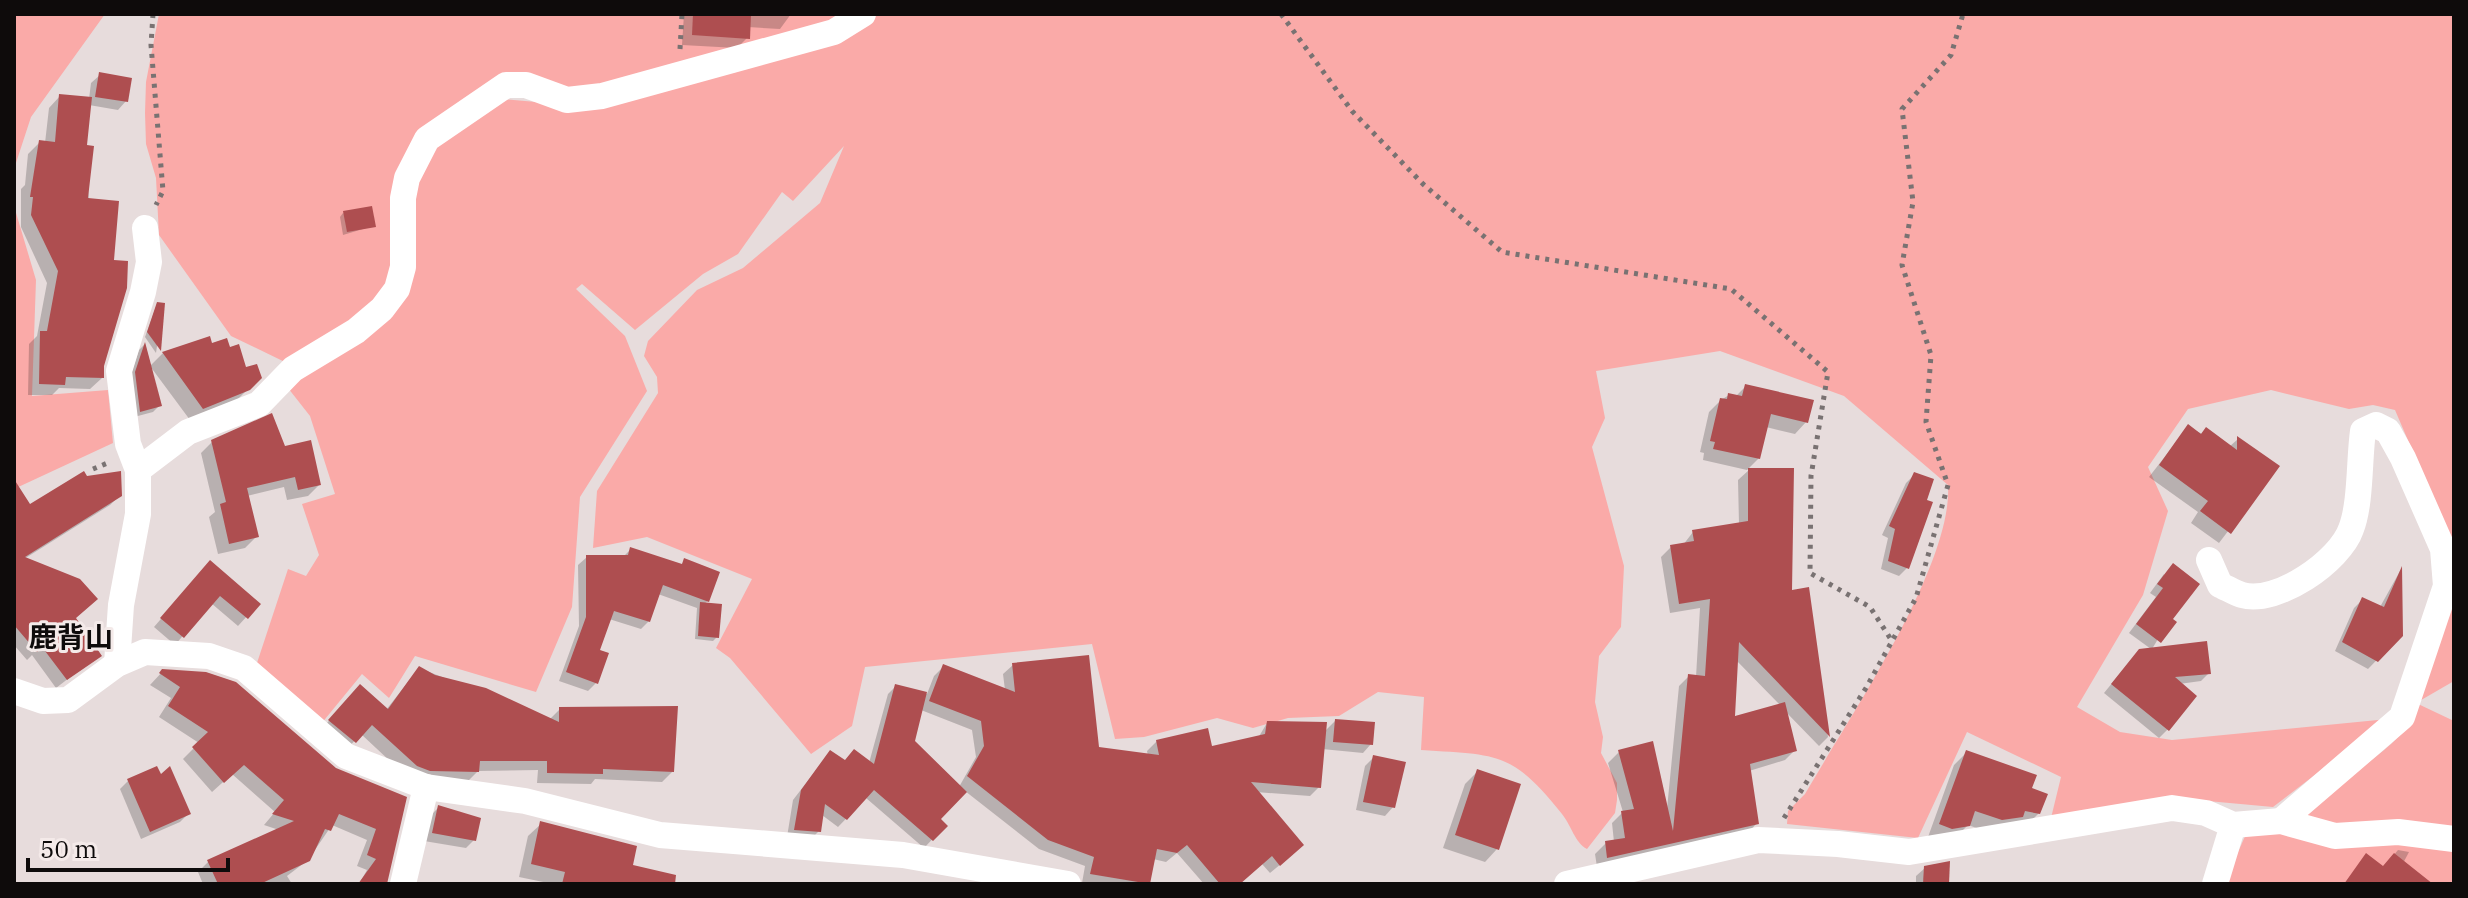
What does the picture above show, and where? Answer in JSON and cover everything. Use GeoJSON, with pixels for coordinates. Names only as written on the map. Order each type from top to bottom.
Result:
{"type":"FeatureCollection","features":[{"type":"Feature","properties":{"kind":"street"},"geometry":{"type":"LineString","coordinates":[[138,470],[188,432],[259,404],[293,369],[356,331],[382,309],[397,289],[403,267],[403,198],[413,160],[427,139],[468,114],[496,89],[517,84],[567,100],[602,96],[834,32],[863,14]]}},
{"type":"Feature","properties":{"kind":"street"},"geometry":{"type":"LineString","coordinates":[[117,664],[121,605],[138,514],[138,470],[128,444],[119,371],[149,262],[145,228]]}},
{"type":"Feature","properties":{"kind":"street"},"geometry":{"type":"LineString","coordinates":[[2209,560],[2220,585],[2244,596],[2272,594],[2303,579],[2336,555],[2352,528],[2363,431],[2376,425],[2388,431],[2403,458],[2443,549],[2446,586],[2402,717],[2281,821]]}},
{"type":"Feature","properties":{"kind":"street"},"geometry":{"type":"LineString","coordinates":[[14,691],[43,701],[68,700],[117,664],[145,652],[175,651],[209,656],[244,668],[346,756],[426,787],[525,801],[660,835],[903,855],[1068,884]]}},
{"type":"Feature","properties":{"kind":"street"},"geometry":{"type":"LineString","coordinates":[[403,884],[426,787]]}},
{"type":"Feature","properties":{"kind":"street"},"geometry":{"type":"LineString","coordinates":[[1567,884],[1638,866],[1773,840],[1909,852],[2172,808],[2206,813],[2233,825],[2281,821],[2335,836],[2398,832],[2454,839]]}},
{"type":"Feature","properties":{"kind":"street"},"geometry":{"type":"LineString","coordinates":[[2215,884],[2233,825]]}},
{"type":"Feature","properties":{"kind":"path"},"geometry":{"type":"LineString","coordinates":[[145,228],[163,191],[151,45],[153,14]]}},
{"type":"Feature","properties":{"kind":"path"},"geometry":{"type":"LineString","coordinates":[[1281,14],[1352,111],[1423,184],[1502,252],[1731,289],[1828,372],[1811,476],[1810,573],[1870,607],[1892,641]]}},
{"type":"Feature","properties":{"kind":"path"},"geometry":{"type":"LineString","coordinates":[[1773,840],[1916,598],[1948,485],[1926,422],[1931,355],[1902,265],[1913,202],[1902,109],[1951,55],[1963,14]]}},
{"type":"Feature","properties":{"kind":"shaded area"},"geometry":{"type":"Polygon","coordinates":[[[14,14],[105,14],[31,117],[14,169],[14,14]]]}},
{"type":"Feature","properties":{"kind":"shaded area"},"geometry":{"type":"Polygon","coordinates":[[[159,14],[852,14],[580,95],[513,79],[423,134],[398,262],[386,295],[289,364],[231,336],[159,235],[156,178],[146,144],[145,113],[146,82],[159,14]]]}},
{"type":"Feature","properties":{"kind":"shaded area"},"geometry":{"type":"Polygon","coordinates":[[[876,14],[2454,14],[2454,564],[2452,543],[2395,410],[2373,405],[2349,409],[2271,390],[2188,409],[2148,467],[2168,511],[2143,595],[2077,707],[2120,732],[2172,740],[2388,719],[2273,807],[2175,798],[2051,818],[2061,777],[1967,732],[1918,838],[1787,824],[1788,811],[1805,794],[1870,686],[1916,599],[1934,557],[1945,519],[1948,485],[1844,396],[1720,351],[1596,371],[1605,418],[1592,447],[1624,566],[1621,627],[1599,656],[1595,702],[1603,737],[1601,753],[1617,783],[1617,800],[1615,813],[1587,849],[1579,843],[1565,818],[1545,793],[1515,767],[1486,756],[1421,750],[1424,697],[1378,692],[1339,716],[1288,718],[1253,728],[1217,718],[1144,737],[1115,739],[1092,644],[865,667],[852,726],[811,754],[730,658],[716,648],[752,579],[647,537],[593,548],[597,491],[658,393],[657,377],[644,356],[648,341],[697,290],[743,268],[820,203],[844,146],[793,201],[782,192],[738,254],[703,274],[635,330],[582,284],[576,289],[625,336],[647,391],[580,497],[572,607],[536,692],[415,656],[389,698],[362,674],[321,724],[256,666],[288,569],[306,576],[319,555],[302,504],[335,494],[310,416],[288,388],[375,328],[408,204],[432,146],[501,99],[559,104],[876,14]]]}},
{"type":"Feature","properties":{"kind":"shaded area"},"geometry":{"type":"Polygon","coordinates":[[[14,206],[36,280],[32,396],[108,390],[113,443],[14,489],[14,206]]]}},
{"type":"Feature","properties":{"kind":"shaded area"},"geometry":{"type":"Polygon","coordinates":[[[2454,586],[2454,681],[2417,702],[2430,666],[2454,586]]]}},
{"type":"Feature","properties":{"kind":"shaded area"},"geometry":{"type":"Polygon","coordinates":[[[2417,703],[2454,721],[2454,834],[2400,825],[2334,828],[2299,821],[2298,818],[2309,806],[2375,758],[2399,736],[2417,703]]]}},
{"type":"Feature","properties":{"kind":"shaded area"},"geometry":{"type":"Polygon","coordinates":[[[2272,829],[2454,844],[2454,884],[2224,884],[2246,834],[2272,829]]]}},
{"type":"Feature","properties":{"kind":"building"},"geometry":{"type":"Polygon","coordinates":[[[693,14],[751,14],[750,39],[692,35],[693,14]]]}},
{"type":"Feature","properties":{"kind":"building"},"geometry":{"type":"Polygon","coordinates":[[[99,72],[132,78],[128,102],[95,97],[99,72]]]}},
{"type":"Feature","properties":{"kind":"building"},"geometry":{"type":"Polygon","coordinates":[[[59,94],[92,97],[87,145],[94,146],[88,198],[119,201],[114,260],[128,261],[127,288],[104,366],[104,378],[66,377],[65,385],[39,384],[40,331],[47,331],[58,271],[31,215],[33,197],[30,197],[39,140],[55,142],[59,94]]]}},
{"type":"Feature","properties":{"kind":"building"},"geometry":{"type":"Polygon","coordinates":[[[372,206],[376,227],[347,232],[343,211],[372,206]]]}},
{"type":"Feature","properties":{"kind":"building"},"geometry":{"type":"Polygon","coordinates":[[[157,302],[165,303],[161,351],[147,332],[157,302]]]}},
{"type":"Feature","properties":{"kind":"building"},"geometry":{"type":"Polygon","coordinates":[[[210,336],[212,343],[227,338],[230,347],[239,344],[246,367],[257,364],[262,378],[250,390],[203,409],[162,352],[210,336]]]}},
{"type":"Feature","properties":{"kind":"building"},"geometry":{"type":"Polygon","coordinates":[[[145,342],[162,406],[140,412],[135,372],[145,342]]]}},
{"type":"Feature","properties":{"kind":"building"},"geometry":{"type":"Polygon","coordinates":[[[1745,384],[1814,400],[1808,423],[1771,414],[1760,459],[1713,449],[1715,442],[1710,441],[1720,398],[1727,399],[1728,393],[1742,396],[1745,384]]]}},
{"type":"Feature","properties":{"kind":"building"},"geometry":{"type":"Polygon","coordinates":[[[272,413],[285,446],[311,440],[321,485],[298,490],[295,477],[247,488],[259,537],[229,544],[220,504],[226,502],[211,440],[272,413]]]}},
{"type":"Feature","properties":{"kind":"building"},"geometry":{"type":"Polygon","coordinates":[[[2188,424],[2201,434],[2206,427],[2237,450],[2237,436],[2280,466],[2231,534],[2200,511],[2208,501],[2159,465],[2188,424]]]}},
{"type":"Feature","properties":{"kind":"building"},"geometry":{"type":"Polygon","coordinates":[[[1748,468],[1794,468],[1792,590],[1809,587],[1830,737],[1739,642],[1735,716],[1785,702],[1797,751],[1750,764],[1759,824],[1607,858],[1605,841],[1625,838],[1621,811],[1634,809],[1618,750],[1653,741],[1673,831],[1688,674],[1705,676],[1710,599],[1679,604],[1670,545],[1694,541],[1692,530],[1748,521],[1748,468]]]}},
{"type":"Feature","properties":{"kind":"building"},"geometry":{"type":"Polygon","coordinates":[[[84,471],[87,476],[121,471],[122,496],[25,557],[80,579],[98,599],[76,618],[102,656],[67,680],[42,647],[37,652],[14,625],[14,479],[30,504],[84,471]]]}},
{"type":"Feature","properties":{"kind":"building"},"geometry":{"type":"Polygon","coordinates":[[[1914,472],[1934,479],[1927,500],[1933,502],[1909,569],[1888,561],[1895,529],[1889,526],[1914,472]]]}},
{"type":"Feature","properties":{"kind":"building"},"geometry":{"type":"Polygon","coordinates":[[[630,547],[682,564],[684,558],[720,572],[709,602],[663,585],[650,622],[614,611],[600,650],[609,653],[598,684],[566,672],[586,617],[586,555],[628,555],[630,547]]]}},
{"type":"Feature","properties":{"kind":"building"},"geometry":{"type":"Polygon","coordinates":[[[210,560],[261,604],[248,619],[220,596],[184,638],[160,618],[210,560]]]}},
{"type":"Feature","properties":{"kind":"building"},"geometry":{"type":"Polygon","coordinates":[[[2173,563],[2200,584],[2173,619],[2177,622],[2161,643],[2136,624],[2163,588],[2157,584],[2173,563]]]}},
{"type":"Feature","properties":{"kind":"building"},"geometry":{"type":"Polygon","coordinates":[[[2402,566],[2403,636],[2378,662],[2342,642],[2362,597],[2384,607],[2402,566]]]}},
{"type":"Feature","properties":{"kind":"building"},"geometry":{"type":"Polygon","coordinates":[[[700,602],[722,604],[719,638],[698,636],[700,602]]]}},
{"type":"Feature","properties":{"kind":"building"},"geometry":{"type":"Polygon","coordinates":[[[2207,641],[2211,674],[2175,677],[2197,696],[2169,731],[2111,684],[2139,649],[2207,641]]]}},
{"type":"Feature","properties":{"kind":"building"},"geometry":{"type":"Polygon","coordinates":[[[1089,655],[1099,747],[1159,755],[1156,740],[1208,728],[1212,746],[1265,734],[1267,721],[1327,722],[1321,788],[1251,782],[1304,845],[1280,866],[1272,856],[1240,884],[1220,884],[1187,845],[1177,853],[1157,849],[1150,884],[1090,874],[1094,857],[1048,840],[967,776],[984,746],[981,721],[929,701],[943,664],[1015,692],[1012,663],[1089,655]]]}},
{"type":"Feature","properties":{"kind":"building"},"geometry":{"type":"Polygon","coordinates":[[[419,666],[435,675],[486,688],[559,722],[559,707],[678,706],[674,772],[603,769],[603,774],[547,773],[547,761],[480,761],[479,772],[430,771],[417,766],[372,725],[356,743],[328,720],[360,684],[388,709],[419,666]]]}},
{"type":"Feature","properties":{"kind":"building"},"geometry":{"type":"Polygon","coordinates":[[[162,669],[206,672],[236,682],[336,768],[407,797],[387,884],[358,884],[376,859],[367,855],[376,829],[339,814],[331,831],[325,829],[310,861],[260,884],[218,884],[207,860],[294,821],[272,814],[284,800],[244,765],[224,783],[192,747],[208,732],[168,706],[180,687],[159,673],[162,669]]]}},
{"type":"Feature","properties":{"kind":"building"},"geometry":{"type":"Polygon","coordinates":[[[895,684],[927,692],[915,741],[967,792],[941,819],[948,826],[933,841],[874,790],[847,820],[825,804],[821,832],[794,830],[801,790],[830,750],[845,760],[854,749],[874,764],[895,684]]]}},
{"type":"Feature","properties":{"kind":"building"},"geometry":{"type":"Polygon","coordinates":[[[1335,719],[1375,722],[1373,745],[1333,742],[1335,719]]]}},
{"type":"Feature","properties":{"kind":"building"},"geometry":{"type":"Polygon","coordinates":[[[1966,750],[2037,775],[2032,788],[2048,794],[2040,814],[2025,811],[2023,817],[2002,820],[1975,811],[1970,826],[1952,829],[1939,824],[1966,750]]]}},
{"type":"Feature","properties":{"kind":"building"},"geometry":{"type":"Polygon","coordinates":[[[1373,755],[1406,762],[1395,808],[1363,802],[1373,755]]]}},
{"type":"Feature","properties":{"kind":"building"},"geometry":{"type":"Polygon","coordinates":[[[157,766],[161,774],[170,766],[191,814],[150,832],[127,779],[157,766]]]}},
{"type":"Feature","properties":{"kind":"building"},"geometry":{"type":"Polygon","coordinates":[[[1477,769],[1521,784],[1499,850],[1455,835],[1477,769]]]}},
{"type":"Feature","properties":{"kind":"building"},"geometry":{"type":"Polygon","coordinates":[[[438,805],[481,818],[476,841],[432,833],[438,805]]]}},
{"type":"Feature","properties":{"kind":"building"},"geometry":{"type":"Polygon","coordinates":[[[540,821],[637,846],[633,865],[676,875],[675,884],[562,884],[565,872],[531,864],[540,821]]]}},
{"type":"Feature","properties":{"kind":"building"},"geometry":{"type":"Polygon","coordinates":[[[2366,853],[2383,866],[2394,853],[2433,884],[2344,884],[2366,853]]]}},
{"type":"Feature","properties":{"kind":"building"},"geometry":{"type":"Polygon","coordinates":[[[1950,861],[1949,884],[1923,884],[1924,866],[1950,861]]]}},
{"type":"Feature","properties":{"kind":"district","name":"鹿背山"},"geometry":{"type":"Point","coordinates":[71,636]}}]}
